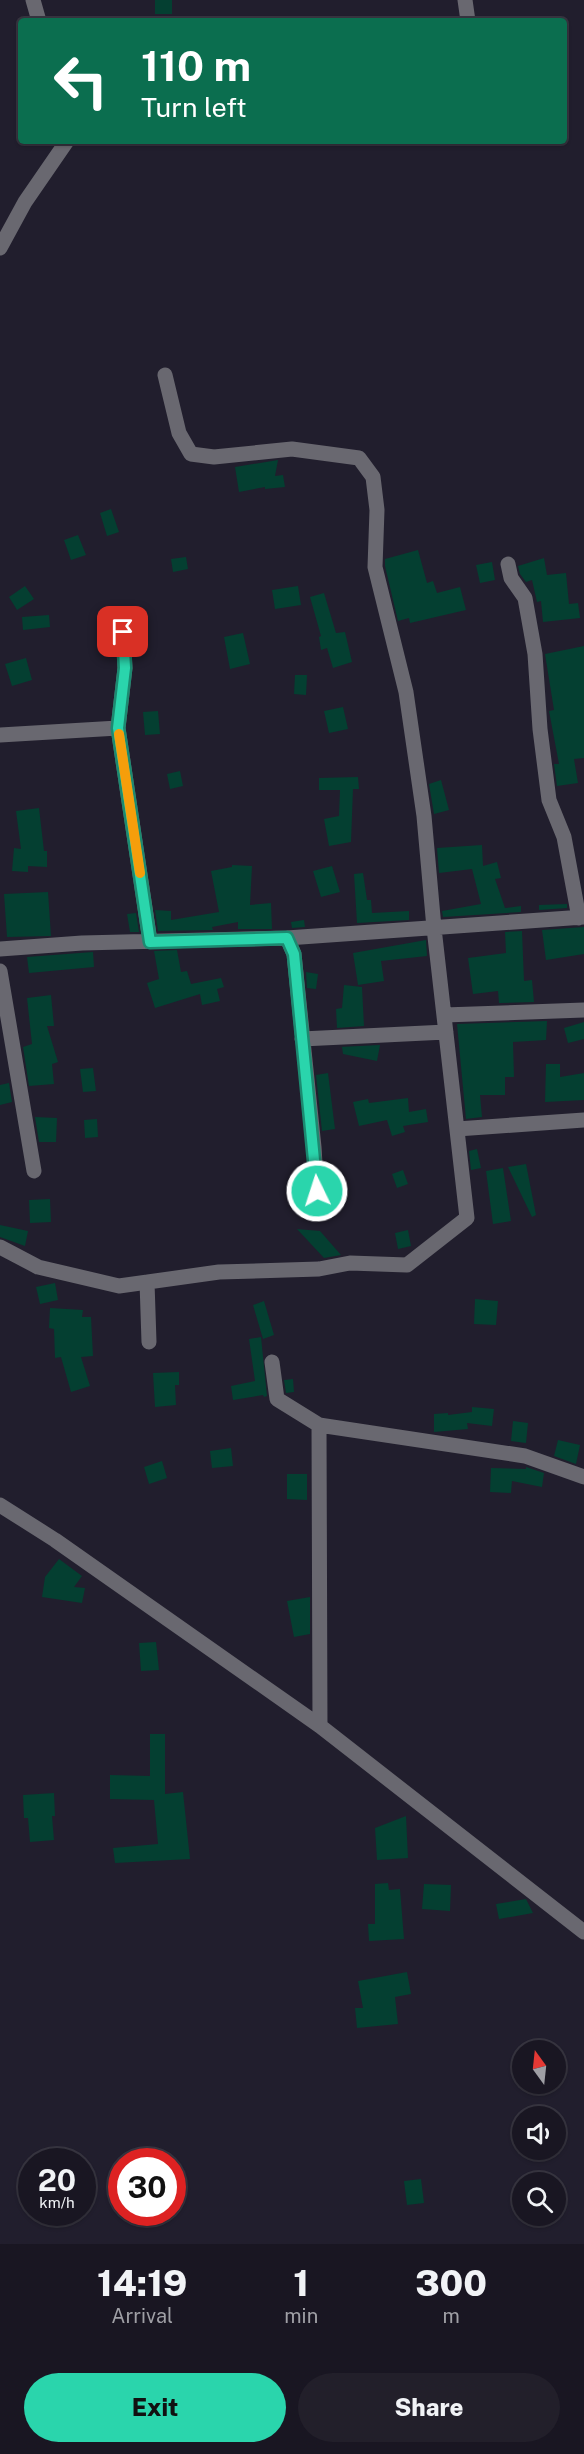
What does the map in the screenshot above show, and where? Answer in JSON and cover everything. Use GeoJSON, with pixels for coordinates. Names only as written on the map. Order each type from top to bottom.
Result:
{"type":"FeatureCollection","features":[{"type":"Feature","properties":{"kind":"street"},"geometry":{"type":"LineString","coordinates":[[33,0],[38,18]]}},
{"type":"Feature","properties":{"kind":"street"},"geometry":{"type":"LineString","coordinates":[[465,0],[468,18]]}},
{"type":"Feature","properties":{"kind":"street"},"geometry":{"type":"LineString","coordinates":[[0,248],[25,202],[64,144]]}},
{"type":"Feature","properties":{"kind":"street"},"geometry":{"type":"LineString","coordinates":[[0,1247],[38,1267],[119,1286],[219,1272],[319,1269],[350,1263],[407,1265],[467,1218],[434,928],[424,816],[406,692],[375,567],[377,510],[373,477],[359,458],[292,449],[214,457],[191,454],[179,433],[165,375]]}},
{"type":"Feature","properties":{"kind":"street"},"geometry":{"type":"LineString","coordinates":[[0,949],[287,938],[581,918],[564,837],[549,800],[534,654],[525,598],[511,578],[508,564]]}},
{"type":"Feature","properties":{"kind":"street"},"geometry":{"type":"LineString","coordinates":[[122,614],[125,668],[118,728],[150,942]]}},
{"type":"Feature","properties":{"kind":"street"},"geometry":{"type":"LineString","coordinates":[[0,735],[118,728]]}},
{"type":"Feature","properties":{"kind":"street"},"geometry":{"type":"LineString","coordinates":[[287,938],[294,954],[318,1213]]}},
{"type":"Feature","properties":{"kind":"street"},"geometry":{"type":"LineString","coordinates":[[0,971],[34,1171]]}},
{"type":"Feature","properties":{"kind":"street"},"geometry":{"type":"LineString","coordinates":[[444,1015],[584,1010]]}},
{"type":"Feature","properties":{"kind":"street"},"geometry":{"type":"LineString","coordinates":[[302,1039],[446,1032]]}},
{"type":"Feature","properties":{"kind":"street"},"geometry":{"type":"LineString","coordinates":[[457,1129],[584,1120]]}},
{"type":"Feature","properties":{"kind":"street"},"geometry":{"type":"LineString","coordinates":[[147,1282],[149,1342]]}},
{"type":"Feature","properties":{"kind":"street"},"geometry":{"type":"LineString","coordinates":[[272,1362],[277,1400],[320,1425],[525,1456],[584,1477]]}},
{"type":"Feature","properties":{"kind":"street"},"geometry":{"type":"LineString","coordinates":[[320,1425],[320,1726]]}},
{"type":"Feature","properties":{"kind":"street"},"geometry":{"type":"LineString","coordinates":[[0,1504],[320,1726],[584,1932]]}},
{"type":"Feature","properties":{"kind":"building"},"geometry":{"type":"Polygon","coordinates":[[[155,0],[172,0],[172,14],[155,14],[155,0]]]}},
{"type":"Feature","properties":{"kind":"building"},"geometry":{"type":"Polygon","coordinates":[[[278,460],[275,476],[283,475],[285,487],[265,489],[265,487],[239,492],[235,467],[278,460]]]}},
{"type":"Feature","properties":{"kind":"building"},"geometry":{"type":"Polygon","coordinates":[[[111,509],[119,532],[107,536],[100,513],[111,509]]]}},
{"type":"Feature","properties":{"kind":"building"},"geometry":{"type":"Polygon","coordinates":[[[78,535],[86,555],[71,560],[64,540],[78,535]]]}},
{"type":"Feature","properties":{"kind":"building"},"geometry":{"type":"Polygon","coordinates":[[[418,550],[427,583],[433,581],[437,593],[460,587],[466,610],[410,623],[409,618],[398,621],[385,559],[418,550]]]}},
{"type":"Feature","properties":{"kind":"building"},"geometry":{"type":"Polygon","coordinates":[[[186,557],[188,569],[173,572],[171,559],[186,557]]]}},
{"type":"Feature","properties":{"kind":"building"},"geometry":{"type":"Polygon","coordinates":[[[544,558],[547,575],[566,573],[569,604],[578,603],[580,618],[543,622],[541,601],[537,602],[532,580],[526,582],[518,566],[544,558]]]}},
{"type":"Feature","properties":{"kind":"building"},"geometry":{"type":"Polygon","coordinates":[[[492,562],[495,580],[480,583],[476,565],[492,562]]]}},
{"type":"Feature","properties":{"kind":"building"},"geometry":{"type":"Polygon","coordinates":[[[25,586],[34,599],[17,610],[9,597],[25,586]]]}},
{"type":"Feature","properties":{"kind":"building"},"geometry":{"type":"Polygon","coordinates":[[[298,586],[301,605],[275,609],[272,590],[298,586]]]}},
{"type":"Feature","properties":{"kind":"building"},"geometry":{"type":"Polygon","coordinates":[[[324,593],[336,633],[345,632],[352,662],[333,668],[327,648],[321,650],[319,637],[321,636],[310,597],[324,593]]]}},
{"type":"Feature","properties":{"kind":"building"},"geometry":{"type":"Polygon","coordinates":[[[49,615],[50,627],[23,630],[22,617],[49,615]]]}},
{"type":"Feature","properties":{"kind":"building"},"geometry":{"type":"Polygon","coordinates":[[[243,633],[250,664],[230,669],[224,637],[243,633]]]}},
{"type":"Feature","properties":{"kind":"building"},"geometry":{"type":"Polygon","coordinates":[[[584,646],[584,758],[574,759],[578,783],[557,786],[554,764],[559,764],[549,711],[554,710],[545,654],[584,646]]]}},
{"type":"Feature","properties":{"kind":"building"},"geometry":{"type":"Polygon","coordinates":[[[26,658],[32,680],[12,686],[5,664],[26,658]]]}},
{"type":"Feature","properties":{"kind":"building"},"geometry":{"type":"Polygon","coordinates":[[[295,675],[307,675],[306,695],[294,694],[295,675]]]}},
{"type":"Feature","properties":{"kind":"building"},"geometry":{"type":"Polygon","coordinates":[[[343,707],[348,729],[329,733],[324,711],[343,707]]]}},
{"type":"Feature","properties":{"kind":"building"},"geometry":{"type":"Polygon","coordinates":[[[158,711],[160,734],[145,735],[143,712],[158,711]]]}},
{"type":"Feature","properties":{"kind":"building"},"geometry":{"type":"Polygon","coordinates":[[[180,771],[183,786],[170,789],[167,774],[180,771]]]}},
{"type":"Feature","properties":{"kind":"building"},"geometry":{"type":"Polygon","coordinates":[[[358,777],[359,789],[353,789],[351,842],[329,846],[324,819],[339,816],[340,790],[319,790],[319,778],[358,777]]]}},
{"type":"Feature","properties":{"kind":"building"},"geometry":{"type":"Polygon","coordinates":[[[441,780],[449,810],[434,814],[429,784],[441,780]]]}},
{"type":"Feature","properties":{"kind":"building"},"geometry":{"type":"Polygon","coordinates":[[[39,808],[44,851],[47,851],[47,867],[28,866],[28,872],[12,871],[14,848],[21,849],[16,811],[39,808]]]}},
{"type":"Feature","properties":{"kind":"building"},"geometry":{"type":"Polygon","coordinates":[[[482,845],[483,866],[497,862],[501,878],[495,879],[505,908],[521,906],[521,912],[443,917],[442,911],[481,904],[472,869],[439,873],[437,848],[482,845]]]}},
{"type":"Feature","properties":{"kind":"building"},"geometry":{"type":"Polygon","coordinates":[[[232,865],[252,866],[250,905],[271,903],[272,929],[238,929],[238,922],[212,927],[213,930],[158,931],[155,910],[171,911],[171,920],[219,912],[211,871],[232,867],[232,865]]]}},
{"type":"Feature","properties":{"kind":"building"},"geometry":{"type":"Polygon","coordinates":[[[332,866],[340,892],[321,897],[313,871],[332,866]]]}},
{"type":"Feature","properties":{"kind":"building"},"geometry":{"type":"Polygon","coordinates":[[[363,873],[367,900],[371,900],[372,913],[409,911],[409,920],[357,923],[354,874],[363,873]]]}},
{"type":"Feature","properties":{"kind":"building"},"geometry":{"type":"Polygon","coordinates":[[[48,892],[51,936],[7,937],[4,894],[48,892]]]}},
{"type":"Feature","properties":{"kind":"building"},"geometry":{"type":"Polygon","coordinates":[[[567,904],[567,908],[539,910],[539,905],[567,904]]]}},
{"type":"Feature","properties":{"kind":"building"},"geometry":{"type":"Polygon","coordinates":[[[136,913],[139,932],[130,932],[127,914],[136,913]]]}},
{"type":"Feature","properties":{"kind":"building"},"geometry":{"type":"Polygon","coordinates":[[[304,920],[305,927],[292,928],[291,922],[304,920]]]}},
{"type":"Feature","properties":{"kind":"building"},"geometry":{"type":"Polygon","coordinates":[[[584,927],[584,954],[546,960],[542,930],[584,927]]]}},
{"type":"Feature","properties":{"kind":"building"},"geometry":{"type":"Polygon","coordinates":[[[522,931],[524,981],[532,980],[534,1002],[499,1003],[498,991],[473,994],[468,958],[506,953],[505,932],[522,931]]]}},
{"type":"Feature","properties":{"kind":"building"},"geometry":{"type":"Polygon","coordinates":[[[426,940],[427,956],[381,961],[384,981],[358,985],[353,953],[426,940]]]}},
{"type":"Feature","properties":{"kind":"building"},"geometry":{"type":"Polygon","coordinates":[[[177,950],[181,972],[187,971],[191,984],[221,978],[224,987],[217,989],[220,1001],[202,1005],[200,994],[155,1008],[147,983],[159,979],[154,951],[177,950]]]}},
{"type":"Feature","properties":{"kind":"building"},"geometry":{"type":"Polygon","coordinates":[[[93,952],[94,967],[29,973],[27,957],[93,952]]]}},
{"type":"Feature","properties":{"kind":"building"},"geometry":{"type":"Polygon","coordinates":[[[306,972],[318,974],[316,989],[307,988],[306,972]]]}},
{"type":"Feature","properties":{"kind":"building"},"geometry":{"type":"Polygon","coordinates":[[[344,985],[362,987],[364,1026],[337,1028],[336,1009],[342,1008],[344,985]]]}},
{"type":"Feature","properties":{"kind":"building"},"geometry":{"type":"Polygon","coordinates":[[[51,995],[54,1026],[47,1026],[58,1062],[52,1064],[54,1084],[29,1086],[23,1047],[32,1044],[27,998],[51,995]]]}},
{"type":"Feature","properties":{"kind":"building"},"geometry":{"type":"Polygon","coordinates":[[[547,1021],[546,1040],[513,1042],[514,1077],[505,1077],[505,1095],[480,1095],[482,1117],[466,1119],[457,1024],[547,1021]]]}},
{"type":"Feature","properties":{"kind":"building"},"geometry":{"type":"Polygon","coordinates":[[[584,1022],[584,1039],[568,1043],[564,1028],[584,1022]]]}},
{"type":"Feature","properties":{"kind":"building"},"geometry":{"type":"Polygon","coordinates":[[[380,1045],[377,1061],[343,1054],[342,1047],[339,1047],[380,1045]]]}},
{"type":"Feature","properties":{"kind":"building"},"geometry":{"type":"Polygon","coordinates":[[[546,1064],[560,1064],[560,1077],[584,1073],[584,1100],[545,1102],[546,1064]]]}},
{"type":"Feature","properties":{"kind":"building"},"geometry":{"type":"Polygon","coordinates":[[[93,1068],[96,1091],[83,1092],[80,1069],[93,1068]]]}},
{"type":"Feature","properties":{"kind":"building"},"geometry":{"type":"Polygon","coordinates":[[[328,1073],[335,1129],[322,1131],[316,1075],[328,1073]]]}},
{"type":"Feature","properties":{"kind":"building"},"geometry":{"type":"Polygon","coordinates":[[[9,1083],[12,1102],[0,1105],[0,1085],[9,1083]]]}},
{"type":"Feature","properties":{"kind":"building"},"geometry":{"type":"Polygon","coordinates":[[[408,1098],[409,1112],[426,1109],[428,1122],[403,1126],[405,1132],[392,1136],[387,1120],[359,1126],[353,1102],[368,1099],[369,1103],[408,1098]]]}},
{"type":"Feature","properties":{"kind":"building"},"geometry":{"type":"Polygon","coordinates":[[[35,1117],[57,1118],[56,1142],[39,1142],[35,1117]]]}},
{"type":"Feature","properties":{"kind":"building"},"geometry":{"type":"Polygon","coordinates":[[[97,1119],[98,1137],[85,1138],[84,1120],[97,1119]]]}},
{"type":"Feature","properties":{"kind":"building"},"geometry":{"type":"Polygon","coordinates":[[[477,1149],[481,1168],[471,1170],[469,1151],[477,1149]]]}},
{"type":"Feature","properties":{"kind":"building"},"geometry":{"type":"Polygon","coordinates":[[[526,1164],[536,1215],[532,1217],[508,1167],[526,1164]]]}},
{"type":"Feature","properties":{"kind":"building"},"geometry":{"type":"Polygon","coordinates":[[[503,1168],[511,1221],[493,1224],[486,1171],[503,1168]]]}},
{"type":"Feature","properties":{"kind":"building"},"geometry":{"type":"Polygon","coordinates":[[[403,1170],[408,1184],[397,1188],[392,1174],[403,1170]]]}},
{"type":"Feature","properties":{"kind":"building"},"geometry":{"type":"Polygon","coordinates":[[[50,1199],[51,1222],[30,1223],[29,1200],[50,1199]]]}},
{"type":"Feature","properties":{"kind":"building"},"geometry":{"type":"Polygon","coordinates":[[[0,1225],[28,1231],[25,1246],[0,1237],[0,1225]]]}},
{"type":"Feature","properties":{"kind":"building"},"geometry":{"type":"Polygon","coordinates":[[[297,1229],[320,1231],[341,1255],[324,1258],[297,1229]]]}},
{"type":"Feature","properties":{"kind":"building"},"geometry":{"type":"Polygon","coordinates":[[[408,1230],[411,1246],[398,1249],[395,1233],[408,1230]]]}},
{"type":"Feature","properties":{"kind":"building"},"geometry":{"type":"Polygon","coordinates":[[[55,1283],[58,1300],[40,1304],[36,1287],[55,1283]]]}},
{"type":"Feature","properties":{"kind":"building"},"geometry":{"type":"Polygon","coordinates":[[[475,1299],[498,1301],[496,1325],[474,1324],[475,1299]]]}},
{"type":"Feature","properties":{"kind":"building"},"geometry":{"type":"Polygon","coordinates":[[[264,1301],[274,1335],[263,1339],[253,1305],[264,1301]]]}},
{"type":"Feature","properties":{"kind":"building"},"geometry":{"type":"Polygon","coordinates":[[[50,1308],[83,1310],[82,1317],[91,1317],[93,1356],[81,1357],[90,1386],[71,1392],[61,1357],[55,1358],[54,1329],[49,1328],[50,1308]]]}},
{"type":"Feature","properties":{"kind":"building"},"geometry":{"type":"Polygon","coordinates":[[[261,1337],[267,1396],[233,1400],[231,1386],[255,1381],[249,1339],[261,1337]]]}},
{"type":"Feature","properties":{"kind":"building"},"geometry":{"type":"Polygon","coordinates":[[[179,1372],[179,1385],[175,1385],[176,1405],[155,1407],[153,1373],[179,1372]]]}},
{"type":"Feature","properties":{"kind":"building"},"geometry":{"type":"Polygon","coordinates":[[[293,1379],[294,1392],[286,1393],[284,1380],[293,1379]]]}},
{"type":"Feature","properties":{"kind":"building"},"geometry":{"type":"Polygon","coordinates":[[[472,1407],[494,1409],[492,1426],[467,1423],[468,1429],[434,1432],[434,1414],[472,1412],[472,1407]]]}},
{"type":"Feature","properties":{"kind":"building"},"geometry":{"type":"Polygon","coordinates":[[[513,1421],[528,1423],[526,1443],[511,1441],[513,1421]]]}},
{"type":"Feature","properties":{"kind":"building"},"geometry":{"type":"Polygon","coordinates":[[[558,1440],[580,1445],[576,1464],[554,1456],[558,1440]]]}},
{"type":"Feature","properties":{"kind":"building"},"geometry":{"type":"Polygon","coordinates":[[[231,1448],[233,1466],[212,1468],[210,1451],[231,1448]]]}},
{"type":"Feature","properties":{"kind":"building"},"geometry":{"type":"Polygon","coordinates":[[[162,1461],[167,1478],[149,1484],[144,1467],[162,1461]]]}},
{"type":"Feature","properties":{"kind":"building"},"geometry":{"type":"Polygon","coordinates":[[[526,1467],[544,1473],[542,1487],[512,1481],[511,1493],[490,1492],[491,1468],[526,1469],[526,1467]]]}},
{"type":"Feature","properties":{"kind":"building"},"geometry":{"type":"Polygon","coordinates":[[[287,1474],[307,1474],[307,1500],[287,1499],[287,1474]]]}},
{"type":"Feature","properties":{"kind":"building"},"geometry":{"type":"Polygon","coordinates":[[[59,1559],[82,1576],[74,1587],[85,1588],[82,1603],[42,1597],[45,1577],[59,1559]]]}},
{"type":"Feature","properties":{"kind":"building"},"geometry":{"type":"Polygon","coordinates":[[[310,1597],[310,1634],[294,1637],[287,1601],[310,1597]]]}},
{"type":"Feature","properties":{"kind":"building"},"geometry":{"type":"Polygon","coordinates":[[[156,1642],[159,1670],[141,1671],[139,1643],[156,1642]]]}},
{"type":"Feature","properties":{"kind":"building"},"geometry":{"type":"Polygon","coordinates":[[[150,1734],[165,1734],[165,1794],[183,1792],[190,1859],[115,1863],[113,1848],[158,1844],[154,1800],[110,1799],[110,1775],[150,1776],[150,1734]]]}},
{"type":"Feature","properties":{"kind":"building"},"geometry":{"type":"Polygon","coordinates":[[[54,1793],[55,1816],[52,1816],[54,1840],[30,1842],[28,1818],[24,1818],[23,1795],[54,1793]]]}},
{"type":"Feature","properties":{"kind":"building"},"geometry":{"type":"Polygon","coordinates":[[[406,1816],[408,1858],[377,1860],[375,1828],[406,1816]]]}},
{"type":"Feature","properties":{"kind":"building"},"geometry":{"type":"Polygon","coordinates":[[[388,1883],[389,1890],[400,1889],[404,1939],[369,1941],[368,1924],[375,1924],[375,1884],[388,1883]]]}},
{"type":"Feature","properties":{"kind":"building"},"geometry":{"type":"Polygon","coordinates":[[[424,1884],[451,1885],[450,1911],[422,1909],[424,1884]]]}},
{"type":"Feature","properties":{"kind":"building"},"geometry":{"type":"Polygon","coordinates":[[[526,1899],[533,1913],[499,1919],[496,1904],[526,1899]]]}},
{"type":"Feature","properties":{"kind":"building"},"geometry":{"type":"Polygon","coordinates":[[[407,1972],[411,1994],[395,1997],[398,2024],[357,2028],[355,2008],[363,2008],[358,1981],[407,1972]]]}},
{"type":"Feature","properties":{"kind":"building"},"geometry":{"type":"Polygon","coordinates":[[[421,2179],[424,2203],[407,2205],[404,2181],[421,2179]]]}},
{"type":"Feature","properties":{"kind":"slow traffic"},"geometry":{"type":"LineString","coordinates":[[119,734],[140,873]]}},
{"type":"Feature","properties":{"kind":"route"},"geometry":{"type":"LineString","coordinates":[[123,632],[125,668],[118,728],[150,942],[287,938],[294,954],[317,1191]]}}]}
